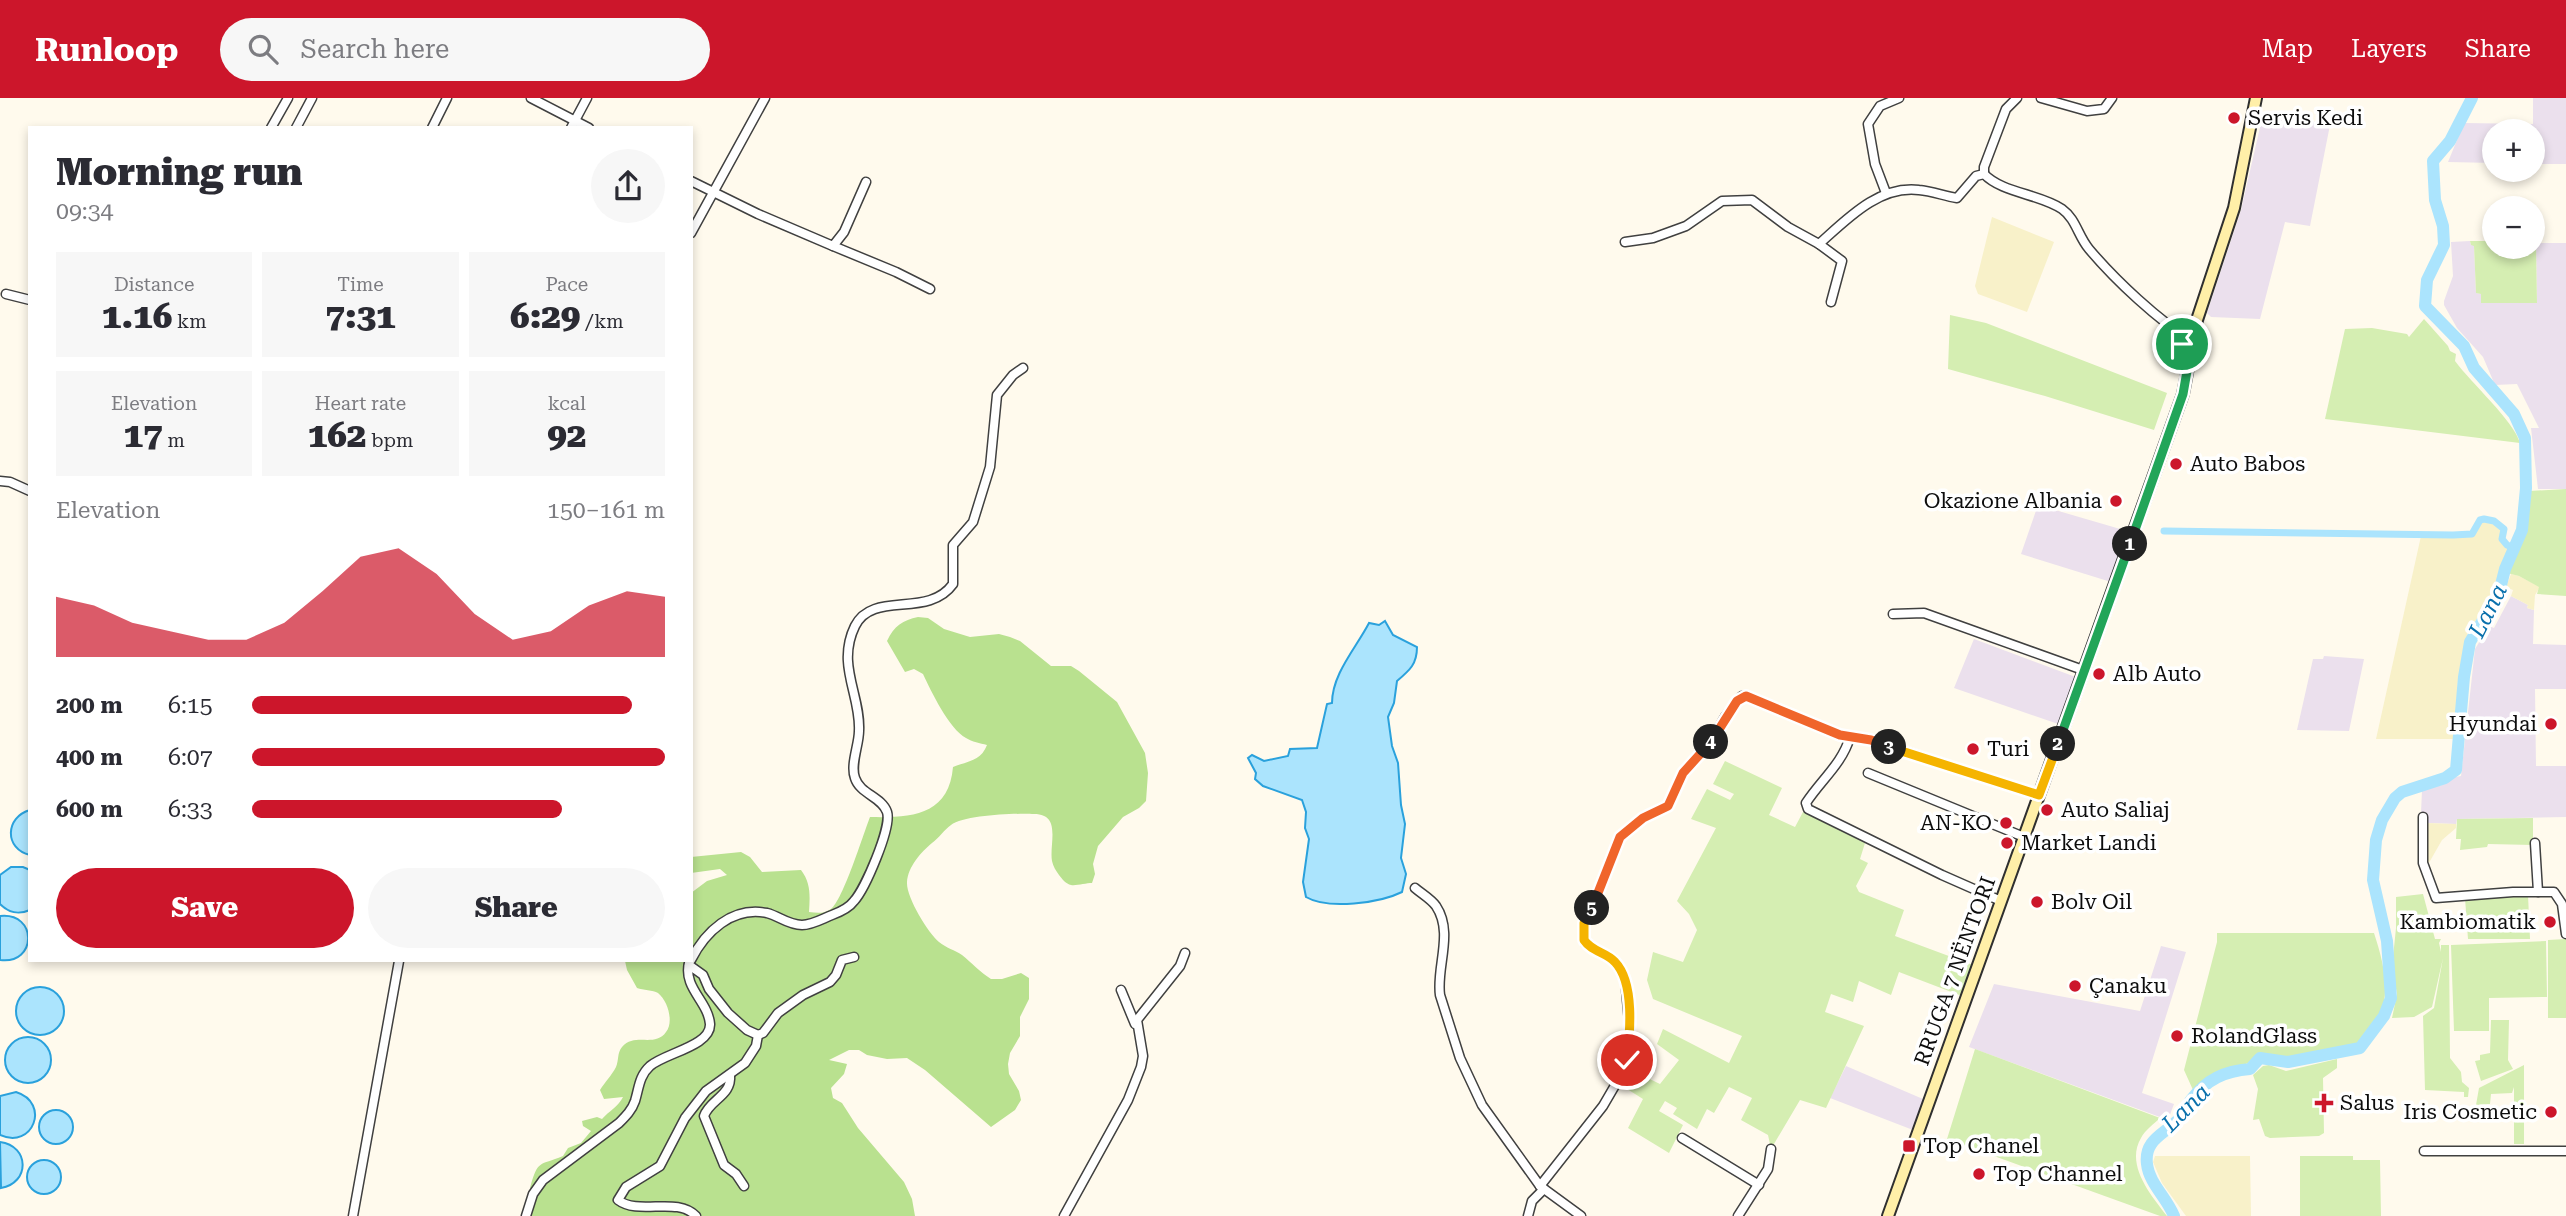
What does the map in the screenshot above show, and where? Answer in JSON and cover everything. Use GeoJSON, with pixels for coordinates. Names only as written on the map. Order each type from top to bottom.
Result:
{"type":"FeatureCollection","features":[{"type":"Feature","properties":{"kind":"main road","name":"RRUGA 7 NËNTORI"},"geometry":{"type":"LineString","coordinates":[[1888,1216],[2183,394],[2199,314],[2231,219],[2256,98]]}},
{"type":"Feature","properties":{"kind":"street"},"geometry":{"type":"LineString","coordinates":[[272,126],[288,98]]}},
{"type":"Feature","properties":{"kind":"street"},"geometry":{"type":"LineString","coordinates":[[297,126],[312,98]]}},
{"type":"Feature","properties":{"kind":"street"},"geometry":{"type":"LineString","coordinates":[[433,126],[447,98]]}},
{"type":"Feature","properties":{"kind":"street"},"geometry":{"type":"LineString","coordinates":[[531,98],[573,124],[587,98]]}},
{"type":"Feature","properties":{"kind":"street"},"geometry":{"type":"LineString","coordinates":[[693,229],[765,98]]}},
{"type":"Feature","properties":{"kind":"street"},"geometry":{"type":"LineString","coordinates":[[1886,193],[1875,164],[1868,124],[1880,106],[1899,98]]}},
{"type":"Feature","properties":{"kind":"street"},"geometry":{"type":"LineString","coordinates":[[1984,174],[1984,167],[2006,109],[2017,98]]}},
{"type":"Feature","properties":{"kind":"street"},"geometry":{"type":"LineString","coordinates":[[2041,98],[2087,111],[2104,109],[2112,98]]}},
{"type":"Feature","properties":{"kind":"street"},"geometry":{"type":"LineString","coordinates":[[1819,244],[1851,216],[1886,193],[1916,189],[1957,198],[1976,176],[1984,174],[1997,183],[2052,203],[2065,211],[2088,248],[2170,327],[2190,354]]}},
{"type":"Feature","properties":{"kind":"street"},"geometry":{"type":"LineString","coordinates":[[693,182],[930,289]]}},
{"type":"Feature","properties":{"kind":"street"},"geometry":{"type":"LineString","coordinates":[[833,246],[844,232],[866,182]]}},
{"type":"Feature","properties":{"kind":"street"},"geometry":{"type":"LineString","coordinates":[[1625,242],[1653,238],[1686,226],[1722,201],[1752,200],[1788,227],[1819,244],[1842,261],[1830,302]]}},
{"type":"Feature","properties":{"kind":"street"},"geometry":{"type":"LineString","coordinates":[[6,294],[28,300]]}},
{"type":"Feature","properties":{"kind":"street"},"geometry":{"type":"LineString","coordinates":[[2170,327],[2193,342]]}},
{"type":"Feature","properties":{"kind":"street"},"geometry":{"type":"LineString","coordinates":[[693,957],[707,935],[739,914],[769,914],[789,923],[810,924],[844,910],[855,901],[868,876],[888,819],[883,806],[861,788],[855,778],[860,727],[851,685],[848,656],[850,639],[857,623],[866,614],[878,608],[931,602],[940,598],[953,584],[953,545],[973,522],[990,467],[997,395],[1013,375],[1023,368]]}},
{"type":"Feature","properties":{"kind":"street"},"geometry":{"type":"LineString","coordinates":[[0,481],[10,482],[28,490]]}},
{"type":"Feature","properties":{"kind":"street"},"geometry":{"type":"LineString","coordinates":[[1893,614],[1924,613],[2083,670]]}},
{"type":"Feature","properties":{"kind":"street"},"geometry":{"type":"LineString","coordinates":[[1528,1216],[1532,1201],[1614,1090],[1627,1060],[1630,1022],[1625,978],[1613,959],[1585,943],[1584,923],[1598,895],[1620,837],[1643,818],[1668,806],[1683,773],[1709,745],[1725,717],[1742,696],[1840,735],[1871,740],[2039,795]]}},
{"type":"Feature","properties":{"kind":"street"},"geometry":{"type":"LineString","coordinates":[[1850,737],[1844,755],[1806,803],[1808,809],[2001,901]]}},
{"type":"Feature","properties":{"kind":"street"},"geometry":{"type":"LineString","coordinates":[[1868,773],[2024,837]]}},
{"type":"Feature","properties":{"kind":"street"},"geometry":{"type":"LineString","coordinates":[[2423,817],[2423,863],[2436,898],[2554,892],[2561,900],[2566,934]]}},
{"type":"Feature","properties":{"kind":"street"},"geometry":{"type":"LineString","coordinates":[[2535,843],[2538,891]]}},
{"type":"Feature","properties":{"kind":"street"},"geometry":{"type":"LineString","coordinates":[[1415,888],[1437,908],[1440,917],[1443,945],[1439,985],[1460,1058],[1482,1105],[1542,1188],[1581,1216]]}},
{"type":"Feature","properties":{"kind":"street"},"geometry":{"type":"LineString","coordinates":[[1137,1027],[1140,1015],[1180,965],[1185,953]]}},
{"type":"Feature","properties":{"kind":"street"},"geometry":{"type":"LineString","coordinates":[[690,962],[703,975],[709,989],[728,1013],[747,1030],[758,1035],[763,1034],[775,1016],[795,1000],[830,982],[842,960],[854,957]]}},
{"type":"Feature","properties":{"kind":"street"},"geometry":{"type":"LineString","coordinates":[[353,1216],[400,962]]}},
{"type":"Feature","properties":{"kind":"street"},"geometry":{"type":"LineString","coordinates":[[526,1216],[533,1194],[543,1180],[620,1124],[630,1112],[641,1077],[649,1066],[702,1041],[707,1035],[710,1027],[708,1016],[689,981],[690,962]]}},
{"type":"Feature","properties":{"kind":"street"},"geometry":{"type":"LineString","coordinates":[[1063,1216],[1128,1100],[1143,1056],[1137,1027],[1121,990]]}},
{"type":"Feature","properties":{"kind":"street"},"geometry":{"type":"LineString","coordinates":[[696,1216],[689,1210],[626,1206],[618,1200],[622,1190],[660,1166],[691,1110],[706,1091],[745,1063],[756,1046],[758,1035]]}},
{"type":"Feature","properties":{"kind":"street"},"geometry":{"type":"LineString","coordinates":[[730,1075],[729,1087],[720,1099],[708,1108],[704,1116],[724,1165],[736,1174],[744,1186]]}},
{"type":"Feature","properties":{"kind":"street"},"geometry":{"type":"LineString","coordinates":[[1682,1138],[1759,1185]]}},
{"type":"Feature","properties":{"kind":"street"},"geometry":{"type":"LineString","coordinates":[[1738,1216],[1768,1169],[1771,1150]]}},
{"type":"Feature","properties":{"kind":"street"},"geometry":{"type":"LineString","coordinates":[[2424,1151],[2566,1151]]}},
{"type":"Feature","properties":{"kind":"shaded area"},"geometry":{"type":"Polygon","coordinates":[[[2533,98],[2566,98],[2566,164],[2545,164],[2545,119],[2533,119],[2533,98]]]}},
{"type":"Feature","properties":{"kind":"shaded area"},"geometry":{"type":"Polygon","coordinates":[[[2282,115],[2330,125],[2310,226],[2285,222],[2260,319],[2211,317],[2207,313],[2241,210],[2261,123],[2281,123],[2282,115]]]}},
{"type":"Feature","properties":{"kind":"shaded area"},"geometry":{"type":"Polygon","coordinates":[[[2464,123],[2482,123],[2482,163],[2448,162],[2464,123]]]}},
{"type":"Feature","properties":{"kind":"shaded area"},"geometry":{"type":"Polygon","coordinates":[[[1992,217],[2054,242],[2027,312],[1978,294],[1975,286],[1992,217]]]}},
{"type":"Feature","properties":{"kind":"shaded area"},"geometry":{"type":"Polygon","coordinates":[[[2470,241],[2471,245],[2474,245],[2476,293],[2482,294],[2482,303],[2537,303],[2536,259],[2545,259],[2545,243],[2566,243],[2566,489],[2538,489],[2531,428],[2539,428],[2517,384],[2495,385],[2483,357],[2457,328],[2444,305],[2453,276],[2451,242],[2470,241]]]}},
{"type":"Feature","properties":{"kind":"shaded area"},"geometry":{"type":"Polygon","coordinates":[[[2038,505],[2127,531],[2111,582],[2021,554],[2038,505]]]}},
{"type":"Feature","properties":{"kind":"shaded area"},"geometry":{"type":"Polygon","coordinates":[[[2481,522],[2502,528],[2501,540],[2508,550],[2488,602],[2468,632],[2458,679],[2454,739],[2376,739],[2421,536],[2472,536],[2481,522]]]}},
{"type":"Feature","properties":{"kind":"shaded area"},"geometry":{"type":"Polygon","coordinates":[[[2511,574],[2540,587],[2535,595],[2534,610],[2511,596],[2513,590],[2506,587],[2511,574]]]}},
{"type":"Feature","properties":{"kind":"shaded area"},"geometry":{"type":"Polygon","coordinates":[[[2511,596],[2534,610],[2533,644],[2566,645],[2566,689],[2535,689],[2536,766],[2566,766],[2566,817],[2457,819],[2456,824],[2426,823],[2427,814],[2421,813],[2422,790],[2461,776],[2475,649],[2489,626],[2494,628],[2511,596]]]}},
{"type":"Feature","properties":{"kind":"shaded area"},"geometry":{"type":"Polygon","coordinates":[[[1974,639],[2081,679],[2064,726],[1954,688],[1974,639]]]}},
{"type":"Feature","properties":{"kind":"shaded area"},"geometry":{"type":"Polygon","coordinates":[[[2324,656],[2364,659],[2349,731],[2297,730],[2313,659],[2323,659],[2324,656]]]}},
{"type":"Feature","properties":{"kind":"shaded area"},"geometry":{"type":"Polygon","coordinates":[[[2426,823],[2456,824],[2456,828],[2442,840],[2426,868],[2426,823]]]}},
{"type":"Feature","properties":{"kind":"shaded area"},"geometry":{"type":"Polygon","coordinates":[[[2161,946],[2186,952],[2142,1093],[2174,1104],[2168,1120],[1969,1047],[1994,984],[2140,1011],[2161,946]]]}},
{"type":"Feature","properties":{"kind":"shaded area"},"geometry":{"type":"Polygon","coordinates":[[[1846,1066],[1923,1099],[1913,1130],[1830,1098],[1846,1066]]]}},
{"type":"Feature","properties":{"kind":"shaded area"},"geometry":{"type":"Polygon","coordinates":[[[2155,1156],[2250,1156],[2251,1216],[2186,1216],[2162,1183],[2153,1162],[2155,1156]]]}},
{"type":"Feature","properties":{"kind":"green space"},"geometry":{"type":"Polygon","coordinates":[[[2470,241],[2482,241],[2482,259],[2536,259],[2537,303],[2481,303],[2481,294],[2476,293],[2474,246],[2470,241]]]}},
{"type":"Feature","properties":{"kind":"green space"},"geometry":{"type":"Polygon","coordinates":[[[1950,315],[1986,323],[2167,393],[2154,430],[1948,369],[1950,315]]]}},
{"type":"Feature","properties":{"kind":"green space"},"geometry":{"type":"Polygon","coordinates":[[[2424,319],[2450,351],[2456,354],[2455,361],[2510,424],[2520,443],[2325,419],[2345,329],[2372,328],[2407,334],[2409,337],[2424,319]]]}},
{"type":"Feature","properties":{"kind":"green space"},"geometry":{"type":"Polygon","coordinates":[[[2566,489],[2566,596],[2537,594],[2539,587],[2507,573],[2525,532],[2529,491],[2566,489]]]}},
{"type":"Feature","properties":{"kind":"green space"},"geometry":{"type":"Polygon","coordinates":[[[928,618],[944,629],[970,637],[999,634],[1010,637],[1020,641],[1051,666],[1071,666],[1117,702],[1145,753],[1148,773],[1146,801],[1123,817],[1098,846],[1092,883],[1071,885],[1061,878],[1052,861],[1051,824],[1043,815],[1034,814],[991,815],[958,822],[948,827],[924,851],[910,871],[907,882],[910,896],[924,923],[939,942],[962,955],[991,979],[1002,979],[1021,973],[1029,978],[1029,999],[1020,1017],[1020,1036],[1010,1053],[1008,1064],[1009,1074],[1021,1100],[1015,1110],[991,1127],[925,1070],[907,1058],[887,1059],[867,1055],[859,1050],[849,1050],[829,1060],[847,1064],[844,1074],[831,1088],[833,1098],[842,1103],[858,1128],[904,1182],[912,1199],[915,1216],[530,1216],[539,1191],[530,1188],[540,1165],[563,1156],[568,1148],[581,1143],[591,1131],[583,1126],[582,1121],[597,1117],[602,1119],[623,1097],[604,1099],[600,1090],[616,1067],[622,1047],[633,1041],[661,1037],[668,1028],[670,1017],[665,1001],[656,992],[637,988],[625,962],[693,962],[693,892],[707,881],[727,875],[720,869],[693,873],[693,857],[741,852],[750,857],[762,872],[801,870],[810,895],[809,912],[826,912],[836,903],[841,893],[870,817],[913,815],[936,805],[950,783],[953,767],[973,760],[984,750],[987,745],[968,739],[953,727],[923,674],[914,669],[905,672],[887,641],[900,624],[908,620],[928,618]]]}},
{"type":"Feature","properties":{"kind":"green space"},"geometry":{"type":"Polygon","coordinates":[[[1725,761],[1782,788],[1769,815],[1795,827],[1803,812],[1865,843],[1860,859],[1868,863],[1856,886],[1859,892],[1904,910],[1895,936],[1973,965],[1962,996],[1899,972],[1891,995],[1859,981],[1853,1002],[1831,994],[1825,1012],[1864,1026],[1826,1108],[1800,1100],[1771,1149],[1768,1135],[1741,1120],[1752,1098],[1729,1087],[1714,1113],[1707,1109],[1697,1129],[1673,1114],[1677,1108],[1665,1101],[1659,1111],[1683,1125],[1669,1153],[1628,1128],[1643,1099],[1624,1087],[1631,1070],[1660,1084],[1679,1060],[1657,1044],[1663,1029],[1729,1063],[1742,1036],[1653,999],[1647,980],[1653,952],[1683,962],[1697,930],[1689,914],[1677,901],[1716,828],[1691,819],[1707,789],[1730,800],[1734,794],[1713,784],[1725,761]]]}},
{"type":"Feature","properties":{"kind":"green space"},"geometry":{"type":"Polygon","coordinates":[[[2533,818],[2533,845],[2488,844],[2487,847],[2460,850],[2461,839],[2456,839],[2457,819],[2533,818]]]}},
{"type":"Feature","properties":{"kind":"green space"},"geometry":{"type":"Polygon","coordinates":[[[2423,894],[2435,939],[2441,939],[2439,943],[2441,952],[2441,945],[2449,945],[2450,1058],[2461,1072],[2462,1082],[2469,1088],[2468,1097],[2464,1097],[2464,1092],[2425,1090],[2423,1016],[2434,1008],[2443,958],[2432,1007],[2414,1017],[2392,1018],[2397,994],[2392,967],[2396,897],[2423,894]]]}},
{"type":"Feature","properties":{"kind":"green space"},"geometry":{"type":"Polygon","coordinates":[[[2528,895],[2530,939],[2468,939],[2465,898],[2528,895]]]}},
{"type":"Feature","properties":{"kind":"green space"},"geometry":{"type":"Polygon","coordinates":[[[2217,933],[2374,933],[2385,979],[2383,1008],[2378,1021],[2357,1046],[2289,1059],[2260,1055],[2245,1064],[2214,1075],[2193,1090],[2184,1070],[2217,942],[2217,933]]]}},
{"type":"Feature","properties":{"kind":"green space"},"geometry":{"type":"Polygon","coordinates":[[[2566,939],[2566,1018],[2548,1018],[2548,940],[2566,939]]]}},
{"type":"Feature","properties":{"kind":"green space"},"geometry":{"type":"Polygon","coordinates":[[[2546,941],[2547,997],[2489,998],[2489,1031],[2454,1031],[2451,945],[2546,941]]]}},
{"type":"Feature","properties":{"kind":"green space"},"geometry":{"type":"Polygon","coordinates":[[[2491,1020],[2509,1020],[2508,1060],[2513,1069],[2481,1081],[2475,1061],[2480,1060],[2480,1055],[2490,1053],[2491,1020]]]}},
{"type":"Feature","properties":{"kind":"green space"},"geometry":{"type":"Polygon","coordinates":[[[1975,1049],[2160,1118],[2141,1138],[2136,1159],[2142,1179],[2167,1216],[2160,1216],[1947,1139],[1975,1049]]]}},
{"type":"Feature","properties":{"kind":"green space"},"geometry":{"type":"Polygon","coordinates":[[[2337,1059],[2337,1068],[2323,1078],[2324,1133],[2319,1136],[2265,1136],[2259,1119],[2253,1120],[2258,1089],[2253,1075],[2263,1066],[2269,1065],[2286,1071],[2337,1059]]]}},
{"type":"Feature","properties":{"kind":"green space"},"geometry":{"type":"Polygon","coordinates":[[[2524,1065],[2524,1144],[2514,1144],[2514,1087],[2512,1093],[2491,1094],[2490,1104],[2476,1105],[2479,1088],[2524,1065]]]}},
{"type":"Feature","properties":{"kind":"green space"},"geometry":{"type":"Polygon","coordinates":[[[2300,1156],[2353,1156],[2353,1160],[2380,1160],[2381,1216],[2300,1216],[2300,1156]]]}},
{"type":"Feature","properties":{"kind":"water"},"geometry":{"type":"Polygon","coordinates":[[[1385,621],[1393,635],[1417,647],[1412,666],[1397,681],[1394,703],[1388,717],[1392,746],[1398,763],[1405,824],[1401,858],[1406,874],[1402,892],[1354,904],[1316,901],[1306,897],[1303,882],[1309,839],[1302,800],[1263,786],[1255,779],[1256,773],[1248,758],[1252,755],[1264,761],[1288,756],[1290,749],[1317,748],[1327,704],[1332,703],[1336,682],[1346,662],[1369,623],[1379,625],[1385,621]]]}},
{"type":"Feature","properties":{"kind":"water"},"geometry":{"type":"Polygon","coordinates":[[[28,811],[28,854],[22,852],[12,840],[12,826],[28,811]]]}},
{"type":"Feature","properties":{"kind":"water"},"geometry":{"type":"Polygon","coordinates":[[[11,867],[28,869],[28,910],[14,912],[0,904],[0,875],[11,867]]]}},
{"type":"Feature","properties":{"kind":"water"},"geometry":{"type":"Polygon","coordinates":[[[0,916],[12,917],[26,929],[26,947],[21,955],[12,959],[0,960],[0,916]]]}},
{"type":"Feature","properties":{"kind":"water"},"geometry":{"type":"Polygon","coordinates":[[[40,987],[57,994],[64,1011],[57,1028],[40,1035],[23,1028],[16,1011],[23,994],[40,987]]]}},
{"type":"Feature","properties":{"kind":"water"},"geometry":{"type":"Polygon","coordinates":[[[28,1037],[37,1038],[44,1044],[50,1051],[50,1069],[44,1076],[37,1082],[28,1083],[19,1082],[12,1076],[6,1069],[5,1060],[6,1051],[12,1044],[19,1038],[28,1037]]]}},
{"type":"Feature","properties":{"kind":"water"},"geometry":{"type":"Polygon","coordinates":[[[16,1092],[27,1098],[33,1105],[35,1114],[29,1131],[12,1138],[0,1135],[0,1096],[16,1092]]]}},
{"type":"Feature","properties":{"kind":"water"},"geometry":{"type":"Polygon","coordinates":[[[56,1110],[68,1115],[73,1127],[68,1139],[56,1144],[44,1139],[39,1127],[44,1115],[56,1110]]]}},
{"type":"Feature","properties":{"kind":"water"},"geometry":{"type":"Polygon","coordinates":[[[0,1142],[17,1150],[23,1165],[17,1179],[11,1185],[1,1188],[0,1142]]]}},
{"type":"Feature","properties":{"kind":"water"},"geometry":{"type":"Polygon","coordinates":[[[44,1160],[56,1165],[61,1177],[56,1189],[44,1194],[32,1189],[27,1177],[32,1165],[44,1160]]]}},
{"type":"Feature","properties":{"kind":"waterway","name":"Lana"},"geometry":{"type":"LineString","coordinates":[[2174,1216],[2148,1171],[2148,1150],[2155,1139],[2178,1120],[2203,1087],[2225,1074],[2250,1069],[2260,1058],[2288,1062],[2360,1048],[2384,1016],[2391,998],[2387,941],[2373,880],[2376,840],[2382,820],[2395,798],[2402,792],[2445,778],[2456,770],[2464,677],[2470,642],[2499,593],[2505,569],[2522,530],[2526,488],[2525,438],[2514,414],[2474,368],[2464,346],[2425,306],[2427,280],[2444,245],[2443,226],[2435,200],[2433,161],[2450,141],[2472,98]]}},
{"type":"Feature","properties":{"kind":"waterway"},"geometry":{"type":"LineString","coordinates":[[2164,531],[2453,535],[2472,534],[2480,520],[2484,519],[2494,521],[2504,529],[2502,539],[2514,548]]}},
{"type":"Feature","properties":{"kind":"place","name":"Servis Kedi"},"geometry":{"type":"Point","coordinates":[2234,118]}},
{"type":"Feature","properties":{"kind":"place","name":"Auto Babos"},"geometry":{"type":"Point","coordinates":[2176,464]}},
{"type":"Feature","properties":{"kind":"place","name":"Okazione Albania"},"geometry":{"type":"Point","coordinates":[2116,501]}},
{"type":"Feature","properties":{"kind":"place","name":"Alb Auto"},"geometry":{"type":"Point","coordinates":[2099,674]}},
{"type":"Feature","properties":{"kind":"place","name":"Hyundai"},"geometry":{"type":"Point","coordinates":[2551,724]}},
{"type":"Feature","properties":{"kind":"place","name":"Turi"},"geometry":{"type":"Point","coordinates":[1973,749]}},
{"type":"Feature","properties":{"kind":"place","name":"Auto Saliaj"},"geometry":{"type":"Point","coordinates":[2047,810]}},
{"type":"Feature","properties":{"kind":"place","name":"AN-KO"},"geometry":{"type":"Point","coordinates":[2006,823]}},
{"type":"Feature","properties":{"kind":"place","name":"Market Landi"},"geometry":{"type":"Point","coordinates":[2007,843]}},
{"type":"Feature","properties":{"kind":"place","name":"Bolv Oil"},"geometry":{"type":"Point","coordinates":[2037,902]}},
{"type":"Feature","properties":{"kind":"place","name":"Kambiomatik"},"geometry":{"type":"Point","coordinates":[2550,922]}},
{"type":"Feature","properties":{"kind":"place","name":"Çanaku"},"geometry":{"type":"Point","coordinates":[2075,986]}},
{"type":"Feature","properties":{"kind":"place","name":"RolandGlass"},"geometry":{"type":"Point","coordinates":[2177,1036]}},
{"type":"Feature","properties":{"kind":"place","name":"Salus"},"geometry":{"type":"Point","coordinates":[2324,1103]}},
{"type":"Feature","properties":{"kind":"place","name":"Iris Cosmetic"},"geometry":{"type":"Point","coordinates":[2551,1112]}},
{"type":"Feature","properties":{"kind":"place","name":"Top Chanel"},"geometry":{"type":"Point","coordinates":[1909,1146]}},
{"type":"Feature","properties":{"kind":"place","name":"Top Channel"},"geometry":{"type":"Point","coordinates":[1979,1174]}},
{"type":"Feature","properties":{"kind":"route"},"geometry":{"type":"LineString","coordinates":[[1627,1060],[1630,1032],[1625,978],[1613,959],[1585,943],[1584,923],[1598,895],[1620,837],[1643,818],[1668,806],[1683,773],[1709,745],[1725,717],[1742,696],[1846,737],[1871,740],[2039,795],[2183,394],[2190,354],[2182,344]]}}]}
